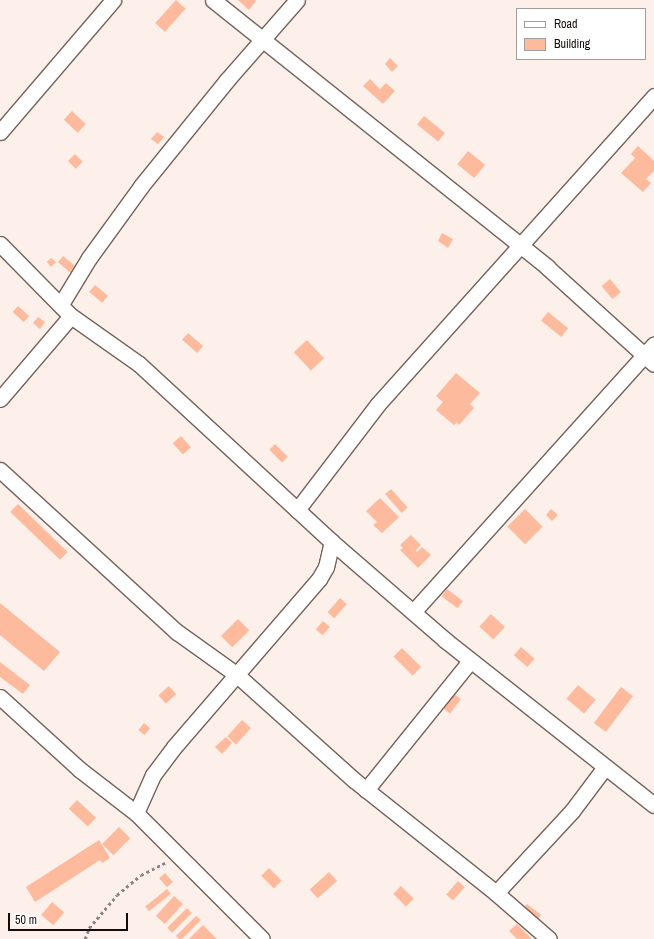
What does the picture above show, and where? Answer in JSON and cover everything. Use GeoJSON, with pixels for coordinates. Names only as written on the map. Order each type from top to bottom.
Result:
{"type":"FeatureCollection","features":[{"type":"Feature","properties":{"kind":"street"},"geometry":{"type":"LineString","coordinates":[[0,132],[113,0]]}},
{"type":"Feature","properties":{"kind":"street"},"geometry":{"type":"LineString","coordinates":[[213,0],[262,41],[576,291],[649,360]]}},
{"type":"Feature","properties":{"kind":"street"},"geometry":{"type":"LineString","coordinates":[[61,304],[86,264],[142,185],[297,0]]}},
{"type":"Feature","properties":{"kind":"street"},"geometry":{"type":"LineString","coordinates":[[297,510],[368,416],[518,245],[561,201],[654,96]]}},
{"type":"Feature","properties":{"kind":"street"},"geometry":{"type":"LineString","coordinates":[[0,244],[61,304],[71,316],[139,364],[332,542],[470,661],[654,805]]}},
{"type":"Feature","properties":{"kind":"street"},"geometry":{"type":"LineString","coordinates":[[0,399],[71,316]]}},
{"type":"Feature","properties":{"kind":"street"},"geometry":{"type":"LineString","coordinates":[[413,612],[649,360],[654,344]]}},
{"type":"Feature","properties":{"kind":"street"},"geometry":{"type":"LineString","coordinates":[[0,470],[177,632],[237,674],[366,790],[496,893],[549,939]]}},
{"type":"Feature","properties":{"kind":"street"},"geometry":{"type":"LineString","coordinates":[[136,813],[153,775],[319,579],[326,567],[332,542]]}},
{"type":"Feature","properties":{"kind":"street"},"geometry":{"type":"LineString","coordinates":[[366,790],[470,661]]}},
{"type":"Feature","properties":{"kind":"street"},"geometry":{"type":"LineString","coordinates":[[0,697],[79,769],[136,813],[262,939]]}},
{"type":"Feature","properties":{"kind":"street"},"geometry":{"type":"LineString","coordinates":[[496,893],[562,823],[605,767]]}},
{"type":"Feature","properties":{"kind":"path"},"geometry":{"type":"LineString","coordinates":[[85,939],[89,928],[101,911],[141,875],[157,865],[183,860]]}},
{"type":"Feature","properties":{"kind":"building"},"geometry":{"type":"Polygon","coordinates":[[[176,0],[186,9],[165,32],[155,23],[176,0]]]}},
{"type":"Feature","properties":{"kind":"building"},"geometry":{"type":"Polygon","coordinates":[[[238,0],[255,0],[256,1],[249,10],[238,0]]]}},
{"type":"Feature","properties":{"kind":"building"},"geometry":{"type":"Polygon","coordinates":[[[390,58],[398,66],[392,72],[385,64],[390,58]]]}},
{"type":"Feature","properties":{"kind":"building"},"geometry":{"type":"Polygon","coordinates":[[[370,79],[380,89],[386,83],[395,91],[383,104],[363,86],[370,79]]]}},
{"type":"Feature","properties":{"kind":"building"},"geometry":{"type":"Polygon","coordinates":[[[72,111],[86,124],[78,133],[64,120],[72,111]]]}},
{"type":"Feature","properties":{"kind":"building"},"geometry":{"type":"Polygon","coordinates":[[[424,116],[445,133],[438,142],[417,125],[424,116]]]}},
{"type":"Feature","properties":{"kind":"building"},"geometry":{"type":"Polygon","coordinates":[[[157,132],[164,137],[158,144],[151,139],[157,132]]]}},
{"type":"Feature","properties":{"kind":"building"},"geometry":{"type":"Polygon","coordinates":[[[638,146],[654,161],[654,171],[646,179],[651,183],[643,192],[621,173],[635,158],[631,154],[638,146]]]}},
{"type":"Feature","properties":{"kind":"building"},"geometry":{"type":"Polygon","coordinates":[[[468,151],[485,165],[474,178],[457,164],[468,151]]]}},
{"type":"Feature","properties":{"kind":"building"},"geometry":{"type":"Polygon","coordinates":[[[75,154],[83,162],[76,169],[68,161],[75,154]]]}},
{"type":"Feature","properties":{"kind":"building"},"geometry":{"type":"Polygon","coordinates":[[[442,233],[453,239],[448,248],[438,241],[442,233]]]}},
{"type":"Feature","properties":{"kind":"building"},"geometry":{"type":"Polygon","coordinates":[[[63,256],[75,266],[70,272],[58,262],[63,256]]]}},
{"type":"Feature","properties":{"kind":"building"},"geometry":{"type":"Polygon","coordinates":[[[51,258],[56,262],[51,267],[47,262],[51,258]]]}},
{"type":"Feature","properties":{"kind":"building"},"geometry":{"type":"Polygon","coordinates":[[[610,279],[621,292],[613,299],[602,286],[610,279]]]}},
{"type":"Feature","properties":{"kind":"building"},"geometry":{"type":"Polygon","coordinates":[[[95,285],[108,296],[102,303],[89,292],[95,285]]]}},
{"type":"Feature","properties":{"kind":"building"},"geometry":{"type":"Polygon","coordinates":[[[18,306],[29,316],[24,322],[13,312],[18,306]]]}},
{"type":"Feature","properties":{"kind":"building"},"geometry":{"type":"Polygon","coordinates":[[[548,312],[568,328],[561,337],[541,321],[548,312]]]}},
{"type":"Feature","properties":{"kind":"building"},"geometry":{"type":"Polygon","coordinates":[[[38,317],[45,322],[40,329],[33,323],[38,317]]]}},
{"type":"Feature","properties":{"kind":"building"},"geometry":{"type":"Polygon","coordinates":[[[188,333],[203,346],[197,353],[182,340],[188,333]]]}},
{"type":"Feature","properties":{"kind":"building"},"geometry":{"type":"Polygon","coordinates":[[[307,340],[324,358],[311,371],[294,352],[307,340]]]}},
{"type":"Feature","properties":{"kind":"building"},"geometry":{"type":"Polygon","coordinates":[[[456,373],[480,393],[470,404],[474,408],[459,425],[457,422],[454,425],[436,410],[443,402],[436,396],[456,373]]]}},
{"type":"Feature","properties":{"kind":"building"},"geometry":{"type":"Polygon","coordinates":[[[181,436],[191,447],[183,455],[173,443],[181,436]]]}},
{"type":"Feature","properties":{"kind":"building"},"geometry":{"type":"Polygon","coordinates":[[[275,444],[288,457],[282,462],[269,450],[275,444]]]}},
{"type":"Feature","properties":{"kind":"building"},"geometry":{"type":"Polygon","coordinates":[[[391,489],[408,508],[402,513],[385,494],[391,489]]]}},
{"type":"Feature","properties":{"kind":"building"},"geometry":{"type":"Polygon","coordinates":[[[380,498],[399,517],[382,533],[373,525],[377,522],[366,511],[380,498]]]}},
{"type":"Feature","properties":{"kind":"building"},"geometry":{"type":"Polygon","coordinates":[[[18,504],[68,552],[60,560],[10,512],[18,504]]]}},
{"type":"Feature","properties":{"kind":"building"},"geometry":{"type":"Polygon","coordinates":[[[525,509],[543,527],[525,544],[507,527],[525,509]]]}},
{"type":"Feature","properties":{"kind":"building"},"geometry":{"type":"Polygon","coordinates":[[[551,509],[558,515],[552,521],[546,515],[551,509]]]}},
{"type":"Feature","properties":{"kind":"building"},"geometry":{"type":"Polygon","coordinates":[[[411,535],[421,545],[416,550],[417,552],[422,547],[431,555],[418,568],[400,550],[403,548],[400,545],[411,535]]]}},
{"type":"Feature","properties":{"kind":"building"},"geometry":{"type":"Polygon","coordinates":[[[447,589],[463,601],[458,608],[442,596],[447,589]]]}},
{"type":"Feature","properties":{"kind":"building"},"geometry":{"type":"Polygon","coordinates":[[[340,598],[347,604],[334,618],[328,612],[340,598]]]}},
{"type":"Feature","properties":{"kind":"building"},"geometry":{"type":"Polygon","coordinates":[[[0,603],[60,652],[44,671],[0,635],[0,603]]]}},
{"type":"Feature","properties":{"kind":"building"},"geometry":{"type":"Polygon","coordinates":[[[491,614],[505,627],[493,639],[479,626],[491,614]]]}},
{"type":"Feature","properties":{"kind":"building"},"geometry":{"type":"Polygon","coordinates":[[[238,619],[249,630],[232,647],[221,636],[238,619]]]}},
{"type":"Feature","properties":{"kind":"building"},"geometry":{"type":"Polygon","coordinates":[[[323,621],[330,627],[323,635],[316,629],[323,621]]]}},
{"type":"Feature","properties":{"kind":"building"},"geometry":{"type":"Polygon","coordinates":[[[521,647],[535,659],[527,667],[514,655],[521,647]]]}},
{"type":"Feature","properties":{"kind":"building"},"geometry":{"type":"Polygon","coordinates":[[[402,648],[421,667],[413,676],[394,656],[402,648]]]}},
{"type":"Feature","properties":{"kind":"building"},"geometry":{"type":"Polygon","coordinates":[[[0,662],[30,685],[23,694],[0,677],[0,662]]]}},
{"type":"Feature","properties":{"kind":"building"},"geometry":{"type":"Polygon","coordinates":[[[578,685],[596,700],[584,714],[566,699],[578,685]]]}},
{"type":"Feature","properties":{"kind":"building"},"geometry":{"type":"Polygon","coordinates":[[[169,686],[176,694],[166,703],[158,695],[169,686]]]}},
{"type":"Feature","properties":{"kind":"building"},"geometry":{"type":"Polygon","coordinates":[[[621,687],[633,696],[606,732],[594,723],[621,687]]]}},
{"type":"Feature","properties":{"kind":"building"},"geometry":{"type":"Polygon","coordinates":[[[453,693],[461,699],[450,713],[442,707],[453,693]]]}},
{"type":"Feature","properties":{"kind":"building"},"geometry":{"type":"Polygon","coordinates":[[[242,720],[251,728],[236,744],[227,736],[242,720]]]}},
{"type":"Feature","properties":{"kind":"building"},"geometry":{"type":"Polygon","coordinates":[[[144,723],[150,728],[144,735],[138,730],[144,723]]]}},
{"type":"Feature","properties":{"kind":"building"},"geometry":{"type":"Polygon","coordinates":[[[226,737],[232,743],[222,754],[215,747],[226,737]]]}},
{"type":"Feature","properties":{"kind":"building"},"geometry":{"type":"Polygon","coordinates":[[[77,800],[96,818],[88,827],[69,809],[77,800]]]}},
{"type":"Feature","properties":{"kind":"building"},"geometry":{"type":"Polygon","coordinates":[[[119,827],[130,838],[113,855],[102,844],[119,827]]]}},
{"type":"Feature","properties":{"kind":"building"},"geometry":{"type":"Polygon","coordinates":[[[99,840],[110,858],[102,863],[100,860],[35,902],[26,887],[99,840]]]}},
{"type":"Feature","properties":{"kind":"building"},"geometry":{"type":"Polygon","coordinates":[[[269,868],[282,881],[274,889],[261,876],[269,868]]]}},
{"type":"Feature","properties":{"kind":"building"},"geometry":{"type":"Polygon","coordinates":[[[329,872],[337,881],[318,898],[310,889],[329,872]]]}},
{"type":"Feature","properties":{"kind":"building"},"geometry":{"type":"Polygon","coordinates":[[[165,873],[173,882],[167,887],[159,878],[165,873]]]}},
{"type":"Feature","properties":{"kind":"building"},"geometry":{"type":"Polygon","coordinates":[[[458,881],[465,887],[453,900],[446,895],[458,881]]]}},
{"type":"Feature","properties":{"kind":"building"},"geometry":{"type":"Polygon","coordinates":[[[401,886],[414,899],[406,907],[393,894],[401,886]]]}},
{"type":"Feature","properties":{"kind":"building"},"geometry":{"type":"Polygon","coordinates":[[[167,889],[171,894],[149,911],[145,907],[167,889]]]}},
{"type":"Feature","properties":{"kind":"building"},"geometry":{"type":"Polygon","coordinates":[[[174,896],[183,904],[165,924],[156,916],[174,896]]]}},
{"type":"Feature","properties":{"kind":"building"},"geometry":{"type":"Polygon","coordinates":[[[52,902],[64,912],[53,925],[41,915],[52,902]]]}},
{"type":"Feature","properties":{"kind":"building"},"geometry":{"type":"Polygon","coordinates":[[[527,904],[541,915],[534,924],[520,913],[527,904]]]}},
{"type":"Feature","properties":{"kind":"building"},"geometry":{"type":"Polygon","coordinates":[[[187,908],[192,913],[172,933],[167,928],[187,908]]]}},
{"type":"Feature","properties":{"kind":"building"},"geometry":{"type":"Polygon","coordinates":[[[196,916],[201,920],[182,939],[179,939],[176,936],[196,916]]]}},
{"type":"Feature","properties":{"kind":"building"},"geometry":{"type":"Polygon","coordinates":[[[517,924],[531,938],[530,939],[517,939],[509,931],[517,924]]]}},
{"type":"Feature","properties":{"kind":"building"},"geometry":{"type":"Polygon","coordinates":[[[203,925],[217,939],[189,939],[203,925]]]}}]}
